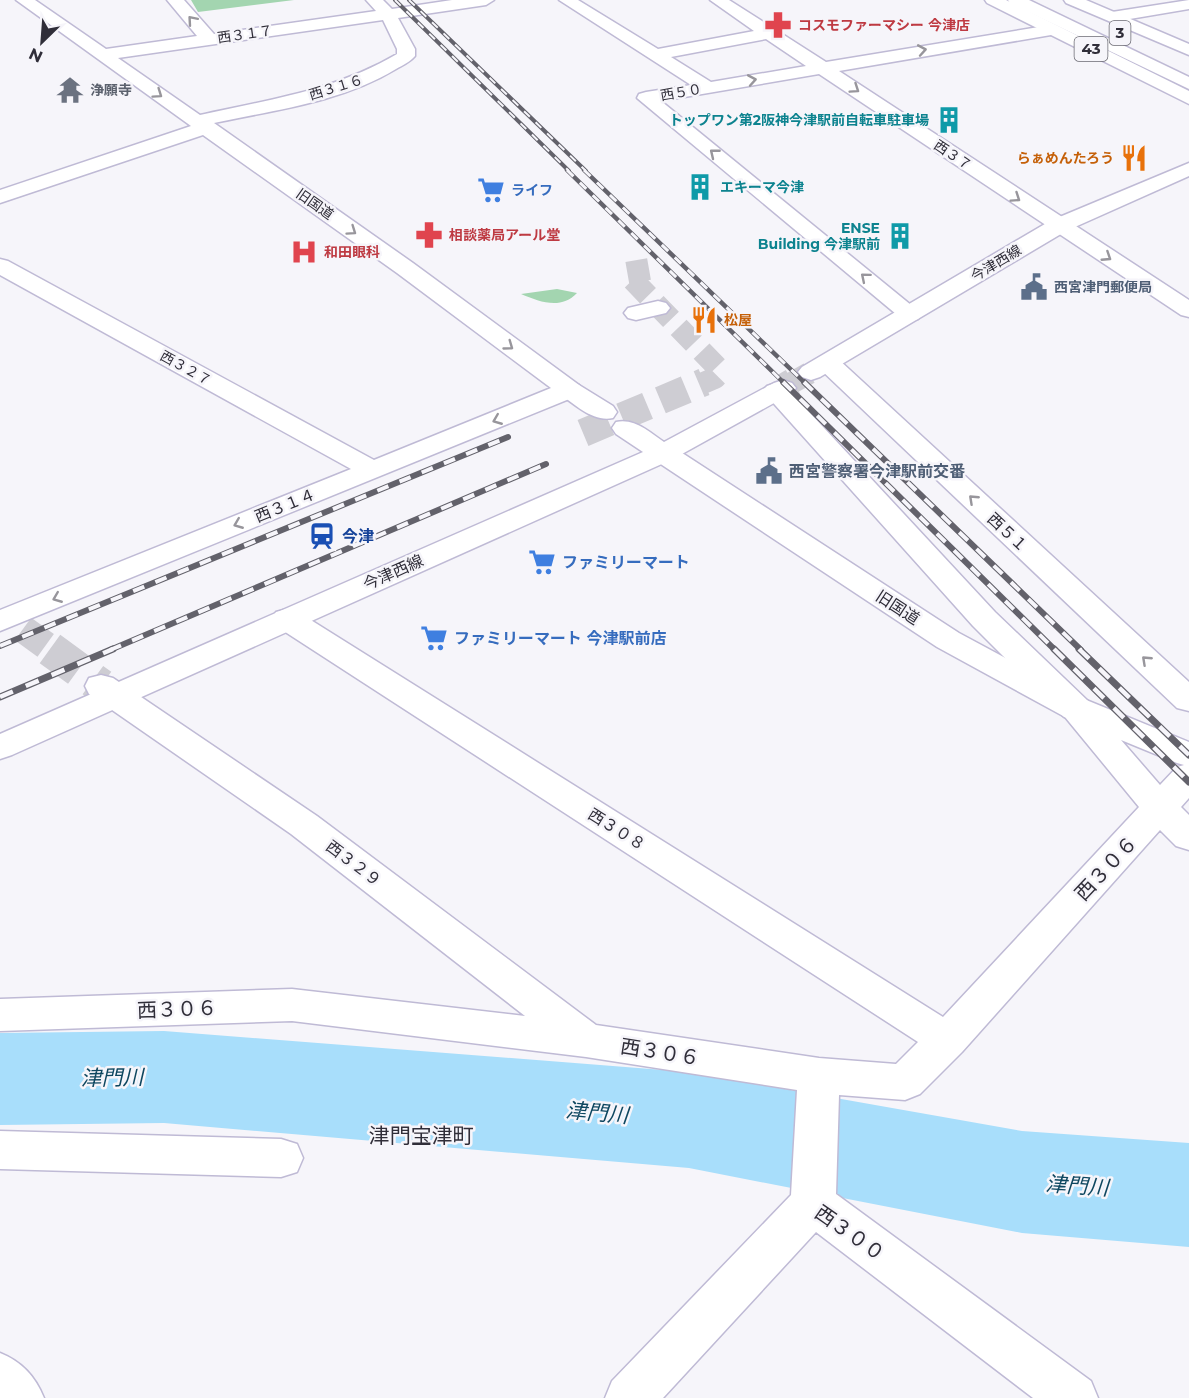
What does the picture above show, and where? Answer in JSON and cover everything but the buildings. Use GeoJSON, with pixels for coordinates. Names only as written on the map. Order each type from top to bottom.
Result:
{"type":"FeatureCollection","features":[{"type":"Feature","properties":{"kind":"main road","name":"旧国道"},"geometry":{"type":"LineString","coordinates":[[24,0],[405,268],[570,390],[604,412]]}},
{"type":"Feature","properties":{"kind":"main road"},"geometry":{"type":"LineString","coordinates":[[175,0],[209,39]]}},
{"type":"Feature","properties":{"kind":"main road","name":"西３１６"},"geometry":{"type":"LineString","coordinates":[[202,124],[325,92],[358,81],[406,56],[405,49],[388,14],[374,0]]}},
{"type":"Feature","properties":{"kind":"main road","name":"西３１７"},"geometry":{"type":"LineString","coordinates":[[103,55],[388,14],[436,3],[486,0]]}},
{"type":"Feature","properties":{"kind":"main road"},"geometry":{"type":"LineString","coordinates":[[567,0],[707,87]]}},
{"type":"Feature","properties":{"kind":"main road","name":"西３７"},"geometry":{"type":"LineString","coordinates":[[718,0],[1058,226],[1189,310]]}},
{"type":"Feature","properties":{"kind":"main road","name":"43"},"geometry":{"type":"LineString","coordinates":[[993,0],[1189,98]]}},
{"type":"Feature","properties":{"kind":"main road","name":"3"},"geometry":{"type":"LineString","coordinates":[[1016,0],[1189,84]]}},
{"type":"Feature","properties":{"kind":"main road","name":"3"},"geometry":{"type":"LineString","coordinates":[[1052,0],[1189,65]]}},
{"type":"Feature","properties":{"kind":"main road","name":"43"},"geometry":{"type":"LineString","coordinates":[[1072,0],[1189,50]]}},
{"type":"Feature","properties":{"kind":"main road"},"geometry":{"type":"LineString","coordinates":[[1112,17],[1189,4]]}},
{"type":"Feature","properties":{"kind":"main road","name":"西５０"},"geometry":{"type":"LineString","coordinates":[[910,314],[646,98],[1051,30]]}},
{"type":"Feature","properties":{"kind":"main road"},"geometry":{"type":"LineString","coordinates":[[657,55],[770,33]]}},
{"type":"Feature","properties":{"kind":"main road"},"geometry":{"type":"LineString","coordinates":[[0,197],[202,124]]}},
{"type":"Feature","properties":{"kind":"main road","name":"今津西線"},"geometry":{"type":"LineString","coordinates":[[820,367],[1058,226],[1189,169]]}},
{"type":"Feature","properties":{"kind":"main road","name":"西３２７"},"geometry":{"type":"LineString","coordinates":[[0,266],[373,470]]}},
{"type":"Feature","properties":{"kind":"main road","name":"西５１"},"geometry":{"type":"LineString","coordinates":[[820,367],[1189,700]]}},
{"type":"Feature","properties":{"kind":"main road","name":"西３１４"},"geometry":{"type":"LineString","coordinates":[[7,620],[570,390]]}},
{"type":"Feature","properties":{"kind":"main road","name":"今津西線"},"geometry":{"type":"LineString","coordinates":[[0,747],[108,691],[287,619],[663,453],[779,390],[984,619],[1076,709]]}},
{"type":"Feature","properties":{"kind":"main road","name":"旧国道"},"geometry":{"type":"LineString","coordinates":[[625,428],[948,640],[1076,709],[1189,755]]}},
{"type":"Feature","properties":{"kind":"main road","name":"西３０８"},"geometry":{"type":"LineString","coordinates":[[287,619],[947,1040]]}},
{"type":"Feature","properties":{"kind":"main road","name":"西３２９"},"geometry":{"type":"LineString","coordinates":[[108,691],[304,825],[586,1040]]}},
{"type":"Feature","properties":{"kind":"main road"},"geometry":{"type":"LineString","coordinates":[[1076,709],[1160,808],[1189,837]]}},
{"type":"Feature","properties":{"kind":"main road","name":"西３０６"},"geometry":{"type":"LineString","coordinates":[[0,1015],[292,1005],[586,1040],[819,1076],[904,1082],[947,1040],[1189,776]]}},
{"type":"Feature","properties":{"kind":"main road"},"geometry":{"type":"LineString","coordinates":[[813,1203],[819,1076]]}},
{"type":"Feature","properties":{"kind":"main road"},"geometry":{"type":"LineString","coordinates":[[0,1150],[281,1158]]}},
{"type":"Feature","properties":{"kind":"main road","name":"西３００"},"geometry":{"type":"LineString","coordinates":[[630,1398],[813,1203],[1072,1398]]}},
{"type":"Feature","properties":{"kind":"main road"},"geometry":{"type":"LineString","coordinates":[[0,1377],[19,1398]]}},
{"type":"Feature","properties":{"kind":"green space"},"geometry":{"type":"Polygon","coordinates":[[[191,0],[294,0],[198,12],[191,0]]]}},
{"type":"Feature","properties":{"kind":"green space"},"geometry":{"type":"Polygon","coordinates":[[[557,289],[577,293],[557,303],[543,302],[521,294],[557,289]]]}},
{"type":"Feature","properties":{"kind":"waterway","name":"津門川"},"geometry":{"type":"LineString","coordinates":[[0,1079],[164,1077],[689,1120],[1022,1182],[1189,1195]]}},
{"type":"Feature","properties":{"kind":"tunnel"},"geometry":{"type":"LineString","coordinates":[[649,269],[626,273],[718,368],[720,373],[715,378],[701,384]]}},
{"type":"Feature","properties":{"kind":"tunnel"},"geometry":{"type":"LineString","coordinates":[[790,384],[811,372]]}},
{"type":"Feature","properties":{"kind":"tunnel"},"geometry":{"type":"LineString","coordinates":[[583,433],[704,382]]}},
{"type":"Feature","properties":{"kind":"tunnel"},"geometry":{"type":"LineString","coordinates":[[783,388],[793,382]]}},
{"type":"Feature","properties":{"kind":"tunnel"},"geometry":{"type":"LineString","coordinates":[[23,629],[52,650]]}},
{"type":"Feature","properties":{"kind":"tunnel"},"geometry":{"type":"LineString","coordinates":[[50,649],[101,686]]}},
{"type":"Feature","properties":{"kind":"railway"},"geometry":{"type":"LineString","coordinates":[[395,0],[569,171]]}},
{"type":"Feature","properties":{"kind":"railway"},"geometry":{"type":"LineString","coordinates":[[409,0],[586,171]]}},
{"type":"Feature","properties":{"kind":"railway"},"geometry":{"type":"LineString","coordinates":[[567,170],[785,384]]}},
{"type":"Feature","properties":{"kind":"railway"},"geometry":{"type":"LineString","coordinates":[[584,170],[806,384]]}},
{"type":"Feature","properties":{"kind":"railway"},"geometry":{"type":"LineString","coordinates":[[783,382],[1055,650]]}},
{"type":"Feature","properties":{"kind":"railway"},"geometry":{"type":"LineString","coordinates":[[804,382],[1081,650]]}},
{"type":"Feature","properties":{"kind":"railway"},"geometry":{"type":"LineString","coordinates":[[0,646],[508,437]]}},
{"type":"Feature","properties":{"kind":"railway"},"geometry":{"type":"LineString","coordinates":[[110,650],[546,464]]}},
{"type":"Feature","properties":{"kind":"railway"},"geometry":{"type":"LineString","coordinates":[[0,697],[113,649]]}},
{"type":"Feature","properties":{"kind":"railway"},"geometry":{"type":"LineString","coordinates":[[1054,649],[1189,782]]}},
{"type":"Feature","properties":{"kind":"railway"},"geometry":{"type":"LineString","coordinates":[[1079,649],[1189,755]]}},
{"type":"Feature","properties":{"kind":"place","name":"コスモファーマシー 今津店"},"geometry":{"type":"Point","coordinates":[778,25]}},
{"type":"Feature","properties":{"kind":"place","name":"浄願寺"},"geometry":{"type":"Point","coordinates":[70,90]}},
{"type":"Feature","properties":{"kind":"place","name":"トップワン第2阪神今津駅前自転車駐車場"},"geometry":{"type":"Point","coordinates":[949,120]}},
{"type":"Feature","properties":{"kind":"place","name":"らぁめんたろう"},"geometry":{"type":"Point","coordinates":[1134,158]}},
{"type":"Feature","properties":{"kind":"place","name":"エキーマ今津"},"geometry":{"type":"Point","coordinates":[700,187]}},
{"type":"Feature","properties":{"kind":"place","name":"ライフ"},"geometry":{"type":"Point","coordinates":[491,190]}},
{"type":"Feature","properties":{"kind":"place","name":"相談薬局アール堂"},"geometry":{"type":"Point","coordinates":[429,235]}},
{"type":"Feature","properties":{"kind":"place","name":"ENSE Building 今津駅前"},"geometry":{"type":"Point","coordinates":[900,236]}},
{"type":"Feature","properties":{"kind":"place","name":"和田眼科"},"geometry":{"type":"Point","coordinates":[304,252]}},
{"type":"Feature","properties":{"kind":"place","name":"西宮津門郵便局"},"geometry":{"type":"Point","coordinates":[1034,287]}},
{"type":"Feature","properties":{"kind":"place","name":"松屋"},"geometry":{"type":"Point","coordinates":[704,320]}},
{"type":"Feature","properties":{"kind":"place","name":"西宮警察署今津駅前交番"},"geometry":{"type":"Point","coordinates":[769,471]}},
{"type":"Feature","properties":{"kind":"place","name":"今津"},"geometry":{"type":"Point","coordinates":[322,536]}},
{"type":"Feature","properties":{"kind":"place","name":"ファミリーマート"},"geometry":{"type":"Point","coordinates":[542,562]}},
{"type":"Feature","properties":{"kind":"place","name":"ファミリーマート 今津駅前店"},"geometry":{"type":"Point","coordinates":[434,638]}},
{"type":"Feature","properties":{"kind":"district","name":"津門宝津町"},"geometry":{"type":"Point","coordinates":[421,1136]}}]}
